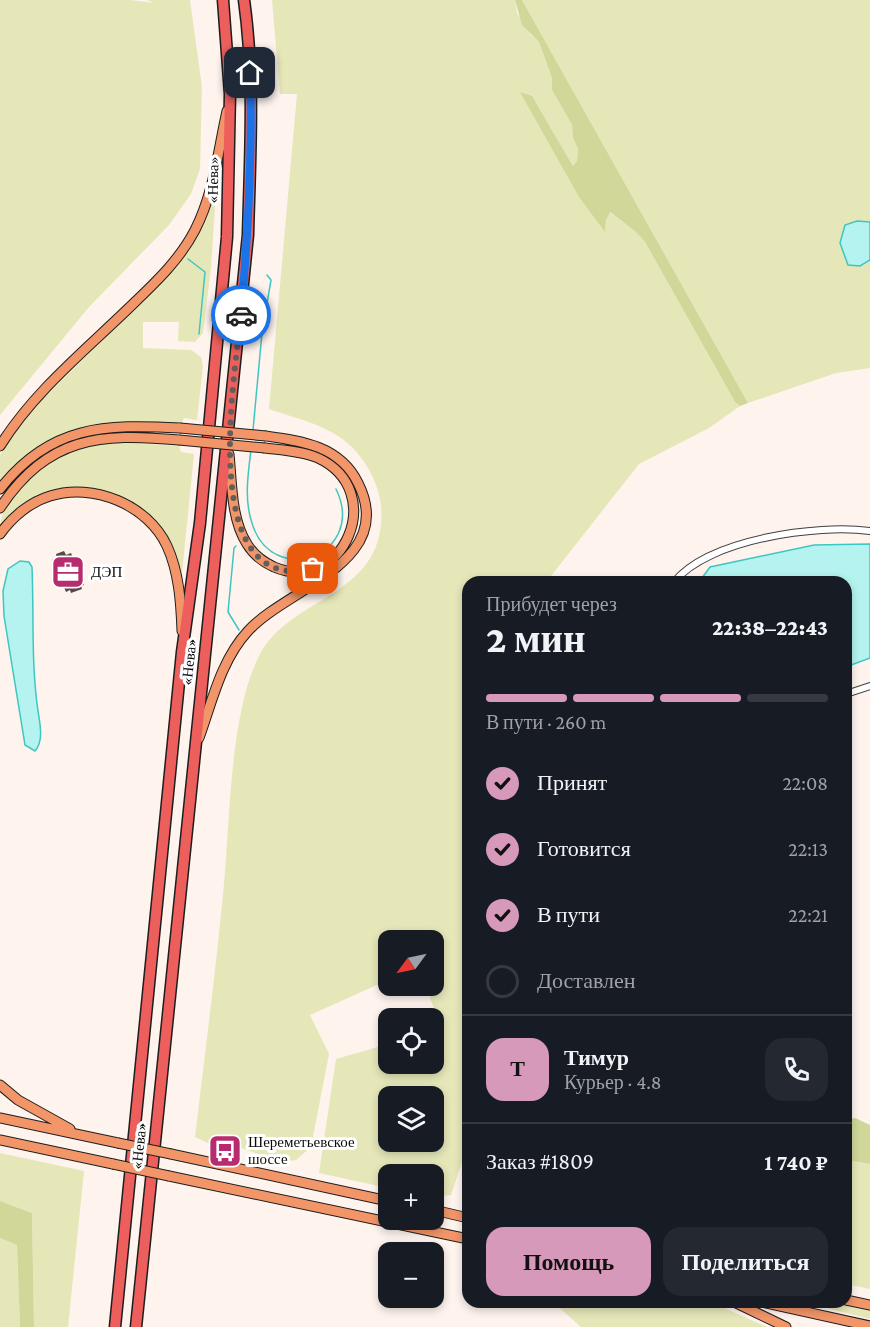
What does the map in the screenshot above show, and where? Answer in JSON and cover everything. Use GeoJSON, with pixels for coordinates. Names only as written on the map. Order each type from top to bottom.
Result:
{"type":"FeatureCollection","features":[{"type":"Feature","properties":{"kind":"highway","name":"«Нева»"},"geometry":{"type":"LineString","coordinates":[[115,1327],[182,652],[200,523],[227,237],[230,94],[223,0]]}},
{"type":"Feature","properties":{"kind":"highway","name":"«Нева»"},"geometry":{"type":"LineString","coordinates":[[136,1327],[194,752],[228,448],[248,235],[251,113],[244,0]]}},
{"type":"Feature","properties":{"kind":"main road"},"geometry":{"type":"LineString","coordinates":[[0,446],[41,393],[161,276],[180,254],[195,231],[207,203],[230,94]]}},
{"type":"Feature","properties":{"kind":"main road"},"geometry":{"type":"LineString","coordinates":[[0,489],[23,464],[43,449],[71,435],[120,426],[180,428],[266,436],[308,443],[322,448],[344,463],[359,484],[364,497],[365,521],[360,540],[348,559],[329,574],[267,613],[237,645],[223,672],[194,752]]}},
{"type":"Feature","properties":{"kind":"main road"},"geometry":{"type":"LineString","coordinates":[[0,508],[30,472],[49,458],[74,445],[105,437],[179,440],[291,451],[318,458],[337,471],[350,490],[355,513],[350,536],[338,553],[322,565],[303,571],[282,570],[263,561],[251,549],[238,524],[228,448]]}},
{"type":"Feature","properties":{"kind":"main road"},"geometry":{"type":"LineString","coordinates":[[0,534],[20,512],[35,502],[70,492],[108,497],[138,512],[153,525],[167,544],[174,565],[181,606],[182,652]]}},
{"type":"Feature","properties":{"kind":"main road"},"geometry":{"type":"LineString","coordinates":[[0,1085],[35,1111],[86,1136]]}},
{"type":"Feature","properties":{"kind":"main road"},"geometry":{"type":"LineString","coordinates":[[0,1118],[378,1199]]}},
{"type":"Feature","properties":{"kind":"main road"},"geometry":{"type":"LineString","coordinates":[[0,1140],[462,1238]]}},
{"type":"Feature","properties":{"kind":"main road"},"geometry":{"type":"LineString","coordinates":[[444,1212],[462,1217]]}},
{"type":"Feature","properties":{"kind":"main road"},"geometry":{"type":"LineString","coordinates":[[852,1301],[870,1305]]}},
{"type":"Feature","properties":{"kind":"main road"},"geometry":{"type":"LineString","coordinates":[[746,1308],[786,1327]]}},
{"type":"Feature","properties":{"kind":"main road"},"geometry":{"type":"LineString","coordinates":[[788,1308],[870,1326]]}},
{"type":"Feature","properties":{"kind":"street"},"geometry":{"type":"LineString","coordinates":[[679,576],[712,553],[791,532],[845,528],[870,531]]}},
{"type":"Feature","properties":{"kind":"street"},"geometry":{"type":"LineString","coordinates":[[852,692],[870,686]]}},
{"type":"Feature","properties":{"kind":"green space"},"geometry":{"type":"Polygon","coordinates":[[[0,0],[130,0],[154,3],[147,0],[190,0],[202,87],[200,169],[191,194],[169,225],[89,307],[0,415],[0,0]]]}},
{"type":"Feature","properties":{"kind":"green space"},"geometry":{"type":"Polygon","coordinates":[[[272,0],[515,0],[517,13],[530,34],[539,42],[552,78],[552,90],[572,125],[573,138],[578,149],[577,161],[573,166],[532,96],[605,231],[609,212],[645,242],[735,402],[740,406],[709,428],[639,464],[551,576],[462,576],[462,1162],[451,1195],[444,1196],[444,1164],[378,1164],[378,1186],[319,1173],[336,1059],[378,1047],[378,1074],[444,1074],[444,1008],[434,1008],[429,996],[444,996],[444,930],[378,930],[378,984],[310,1015],[329,1054],[311,1147],[296,1160],[281,1162],[241,1148],[208,1143],[195,1137],[221,916],[233,767],[242,707],[249,679],[259,656],[273,636],[292,619],[354,578],[369,560],[379,536],[381,506],[376,483],[357,453],[349,444],[322,427],[269,409],[297,94],[280,94],[272,0]]]}},
{"type":"Feature","properties":{"kind":"green space"},"geometry":{"type":"Polygon","coordinates":[[[515,0],[522,0],[748,403],[740,406],[735,402],[645,242],[610,212],[606,220],[605,232],[579,197],[520,92],[532,96],[573,166],[577,161],[578,149],[573,138],[572,125],[552,90],[552,78],[539,42],[522,25],[515,0]]]}},
{"type":"Feature","properties":{"kind":"green space"},"geometry":{"type":"Polygon","coordinates":[[[522,0],[870,0],[870,222],[857,221],[860,266],[870,260],[870,368],[836,373],[748,403],[522,0]]]}},
{"type":"Feature","properties":{"kind":"green space"},"geometry":{"type":"Polygon","coordinates":[[[216,191],[211,268],[203,333],[195,342],[178,341],[179,322],[143,322],[143,348],[191,350],[201,357],[203,366],[197,420],[184,418],[181,424],[129,423],[82,429],[60,436],[39,447],[19,462],[0,482],[0,455],[11,437],[45,397],[179,265],[204,225],[216,191]]]}},
{"type":"Feature","properties":{"kind":"green space"},"geometry":{"type":"Polygon","coordinates":[[[120,442],[179,446],[181,452],[194,454],[182,573],[167,538],[155,523],[126,499],[109,492],[91,488],[51,492],[30,504],[0,528],[2,517],[14,495],[45,466],[79,449],[120,442]]]}},
{"type":"Feature","properties":{"kind":"green space"},"geometry":{"type":"Polygon","coordinates":[[[852,1119],[870,1125],[870,1164],[852,1161],[852,1119]]]}},
{"type":"Feature","properties":{"kind":"green space"},"geometry":{"type":"Polygon","coordinates":[[[0,1153],[84,1171],[68,1327],[34,1327],[32,1213],[0,1201],[0,1153]]]}},
{"type":"Feature","properties":{"kind":"green space"},"geometry":{"type":"Polygon","coordinates":[[[852,1161],[870,1164],[870,1289],[852,1285],[852,1161]]]}},
{"type":"Feature","properties":{"kind":"green space"},"geometry":{"type":"Polygon","coordinates":[[[0,1201],[32,1213],[34,1327],[20,1327],[17,1245],[0,1238],[0,1201]]]}},
{"type":"Feature","properties":{"kind":"green space"},"geometry":{"type":"Polygon","coordinates":[[[0,1238],[17,1245],[20,1327],[0,1327],[0,1238]]]}},
{"type":"Feature","properties":{"kind":"green space"},"geometry":{"type":"Polygon","coordinates":[[[852,1307],[870,1311],[870,1319],[825,1308],[852,1307]]]}},
{"type":"Feature","properties":{"kind":"green space"},"geometry":{"type":"Polygon","coordinates":[[[560,1308],[724,1308],[767,1327],[581,1327],[560,1308]]]}},
{"type":"Feature","properties":{"kind":"water"},"geometry":{"type":"Polygon","coordinates":[[[857,221],[870,222],[870,260],[860,266],[848,265],[840,243],[845,225],[857,221]]]}},
{"type":"Feature","properties":{"kind":"water"},"geometry":{"type":"Polygon","coordinates":[[[870,544],[870,658],[852,665],[852,576],[703,576],[710,567],[814,545],[870,544]]]}},
{"type":"Feature","properties":{"kind":"water"},"geometry":{"type":"Polygon","coordinates":[[[20,561],[29,562],[32,567],[34,675],[41,732],[40,742],[35,751],[25,745],[4,616],[3,591],[8,569],[20,561]]]}},
{"type":"Feature","properties":{"kind":"building","name":"ДЭП"},"geometry":{"type":"Polygon","coordinates":[[[64,551],[66,555],[71,553],[84,585],[81,586],[82,589],[71,593],[70,590],[66,592],[52,560],[57,558],[56,554],[64,551]]]}},
{"type":"Feature","properties":{"kind":"waterway"},"geometry":{"type":"LineString","coordinates":[[188,259],[205,272],[199,334]]}},
{"type":"Feature","properties":{"kind":"waterway"},"geometry":{"type":"LineString","coordinates":[[253,430],[262,333],[271,280],[267,275]]}},
{"type":"Feature","properties":{"kind":"waterway"},"geometry":{"type":"LineString","coordinates":[[251,450],[247,487],[252,523],[263,543],[278,555],[296,559],[314,556],[329,546],[339,532],[342,512],[336,489]]}},
{"type":"Feature","properties":{"kind":"waterway"},"geometry":{"type":"LineString","coordinates":[[236,546],[228,612],[239,630]]}},
{"type":"Feature","properties":{"kind":"way so far"},"geometry":{"type":"LineString","coordinates":[[241,315],[228,448],[238,524],[247,545],[263,561],[282,570],[313,569]]}},
{"type":"Feature","properties":{"kind":"place","name":"ДЭП"},"geometry":{"type":"Point","coordinates":[68,572]}},
{"type":"Feature","properties":{"kind":"place","name":"Шереметьевское шоссе"},"geometry":{"type":"Point","coordinates":[225,1151]}},
{"type":"Feature","properties":{"kind":"route"},"geometry":{"type":"LineString","coordinates":[[241,315],[248,235],[250,73]]}}]}
